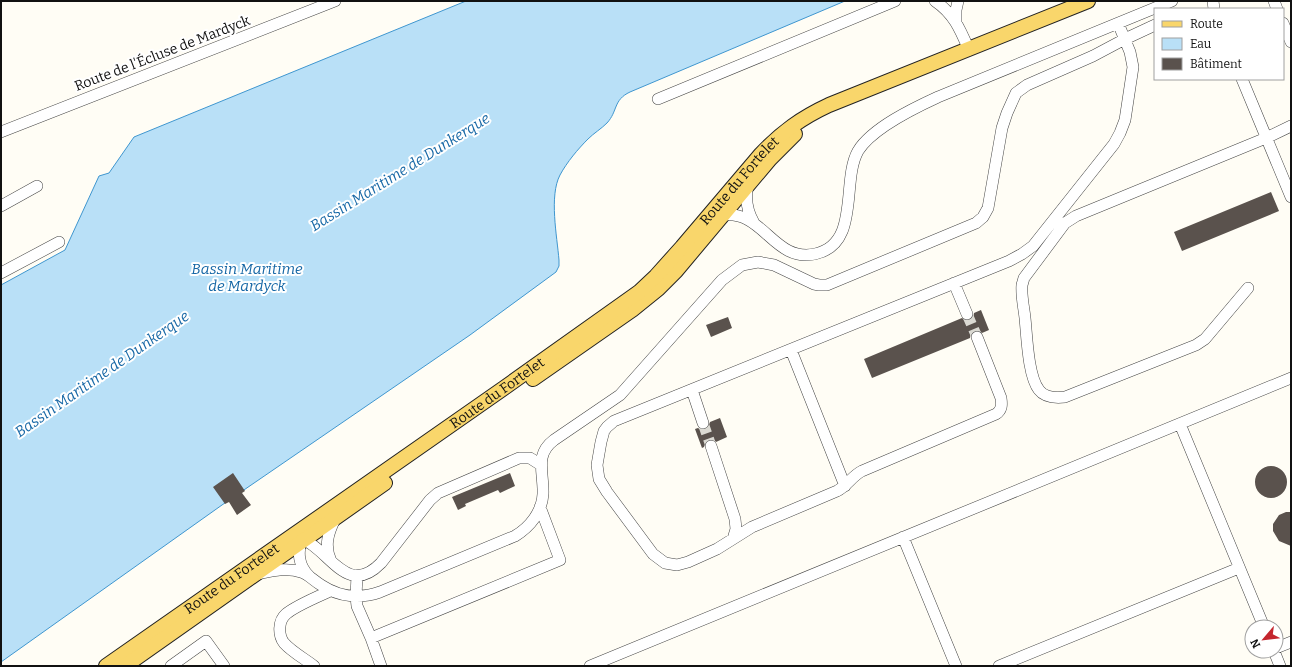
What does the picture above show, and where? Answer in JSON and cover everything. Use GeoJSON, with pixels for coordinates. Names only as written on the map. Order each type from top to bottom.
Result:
{"type":"FeatureCollection","features":[{"type":"Feature","properties":{"kind":"main road","name":"Route du Fortelet"},"geometry":{"type":"LineString","coordinates":[[106,666],[300,537],[632,297],[663,269],[757,158],[786,129],[806,116],[821,109],[1088,1]]}},
{"type":"Feature","properties":{"kind":"main road","name":"Route du Fortelet"},"geometry":{"type":"LineString","coordinates":[[125,666],[254,575],[300,537],[335,518],[645,300],[670,277],[782,146],[801,129],[826,112],[860,94]]}},
{"type":"Feature","properties":{"kind":"street","name":"Route de l'Écluse de Mardyck"},"geometry":{"type":"LineString","coordinates":[[1,132],[335,1]]}},
{"type":"Feature","properties":{"kind":"street"},"geometry":{"type":"LineString","coordinates":[[658,99],[894,1]]}},
{"type":"Feature","properties":{"kind":"street"},"geometry":{"type":"LineString","coordinates":[[935,1],[945,9],[956,22],[969,50]]}},
{"type":"Feature","properties":{"kind":"street"},"geometry":{"type":"LineString","coordinates":[[956,22],[958,1]]}},
{"type":"Feature","properties":{"kind":"street"},"geometry":{"type":"LineString","coordinates":[[1155,8],[1172,1]]}},
{"type":"Feature","properties":{"kind":"street"},"geometry":{"type":"LineString","coordinates":[[703,222],[710,218],[722,215],[741,216],[754,222],[777,243],[792,253],[810,254],[819,253],[826,250],[839,238],[844,227],[853,165],[858,152],[866,142],[878,132],[900,116],[922,104],[1154,8]]}},
{"type":"Feature","properties":{"kind":"street"},"geometry":{"type":"LineString","coordinates":[[977,337],[1001,398],[1002,406],[999,412],[993,416],[862,471],[837,491],[752,527],[717,549],[688,562],[678,565],[665,563],[653,554],[605,489],[598,474],[597,460],[604,431],[610,424],[619,419],[954,283],[1016,257],[1033,246],[1114,144],[1125,120],[1133,66],[1132,57],[1118,23]]}},
{"type":"Feature","properties":{"kind":"street"},"geometry":{"type":"LineString","coordinates":[[254,575],[277,570],[302,572],[330,591],[356,597],[368,596],[508,540],[525,529],[533,520],[540,507],[543,494],[541,465],[544,452],[550,443],[620,395],[722,280],[742,265],[758,262],[768,263],[780,267],[814,284],[827,285],[976,223],[983,217],[988,208],[1002,128],[1016,93],[1027,85],[1093,56],[1154,25]]}},
{"type":"Feature","properties":{"kind":"street"},"geometry":{"type":"LineString","coordinates":[[1284,25],[1291,42]]}},
{"type":"Feature","properties":{"kind":"street"},"geometry":{"type":"LineString","coordinates":[[1242,80],[1291,197]]}},
{"type":"Feature","properties":{"kind":"street"},"geometry":{"type":"LineString","coordinates":[[1248,288],[1205,339],[1196,345],[1065,397],[1057,398],[1046,395],[1040,391],[1036,384],[1031,369],[1022,285],[1024,278],[1066,223],[1079,215],[1266,138],[1291,126]]}},
{"type":"Feature","properties":{"kind":"street"},"geometry":{"type":"LineString","coordinates":[[749,183],[746,194],[747,205],[754,222]]}},
{"type":"Feature","properties":{"kind":"street"},"geometry":{"type":"LineString","coordinates":[[1,206],[37,186]]}},
{"type":"Feature","properties":{"kind":"street"},"geometry":{"type":"LineString","coordinates":[[1,273],[59,242]]}},
{"type":"Feature","properties":{"kind":"street"},"geometry":{"type":"LineString","coordinates":[[954,283],[967,314]]}},
{"type":"Feature","properties":{"kind":"street"},"geometry":{"type":"LineString","coordinates":[[791,350],[845,486]]}},
{"type":"Feature","properties":{"kind":"street"},"geometry":{"type":"LineString","coordinates":[[590,666],[1291,378]]}},
{"type":"Feature","properties":{"kind":"street"},"geometry":{"type":"LineString","coordinates":[[692,390],[703,423]]}},
{"type":"Feature","properties":{"kind":"street"},"geometry":{"type":"LineString","coordinates":[[1180,424],[1261,619]]}},
{"type":"Feature","properties":{"kind":"street"},"geometry":{"type":"LineString","coordinates":[[711,446],[735,519],[736,529],[734,539]]}},
{"type":"Feature","properties":{"kind":"street"},"geometry":{"type":"LineString","coordinates":[[300,537],[315,546],[343,571],[357,575],[370,572],[390,552],[430,500],[438,493],[519,458],[530,458],[541,465]]}},
{"type":"Feature","properties":{"kind":"street"},"geometry":{"type":"LineString","coordinates":[[370,638],[560,560],[540,507]]}},
{"type":"Feature","properties":{"kind":"street"},"geometry":{"type":"LineString","coordinates":[[332,562],[328,553],[327,543],[330,528],[335,518]]}},
{"type":"Feature","properties":{"kind":"street"},"geometry":{"type":"LineString","coordinates":[[300,537],[300,561],[304,570],[310,577]]}},
{"type":"Feature","properties":{"kind":"street"},"geometry":{"type":"LineString","coordinates":[[903,538],[956,666]]}},
{"type":"Feature","properties":{"kind":"street"},"geometry":{"type":"LineString","coordinates":[[999,666],[1239,568]]}},
{"type":"Feature","properties":{"kind":"street"},"geometry":{"type":"LineString","coordinates":[[357,575],[357,606],[381,666]]}},
{"type":"Feature","properties":{"kind":"street"},"geometry":{"type":"LineString","coordinates":[[314,666],[284,642],[281,636],[280,626],[283,618],[289,612],[330,591]]}},
{"type":"Feature","properties":{"kind":"street"},"geometry":{"type":"LineString","coordinates":[[171,666],[206,641],[224,666]]}},
{"type":"Feature","properties":{"kind":"water","name":"Bassin Maritime de Mardyck"},"geometry":{"type":"Polygon","coordinates":[[[466,1],[845,1],[625,95],[618,102],[607,123],[580,147],[560,175],[554,205],[559,260],[559,266],[556,272],[470,335],[222,505],[1,662],[1,285],[65,250],[99,176],[109,173],[134,137],[466,1]]]}},
{"type":"Feature","properties":{"kind":"building"},"geometry":{"type":"Polygon","coordinates":[[[1271,192],[1279,211],[1182,251],[1174,232],[1271,192]]]}},
{"type":"Feature","properties":{"kind":"building"},"geometry":{"type":"Polygon","coordinates":[[[981,310],[989,330],[982,333],[978,330],[974,331],[971,333],[970,338],[872,378],[864,359],[962,318],[969,321],[973,318],[974,313],[981,310]]]}},
{"type":"Feature","properties":{"kind":"building"},"geometry":{"type":"Polygon","coordinates":[[[728,317],[732,328],[711,337],[706,325],[728,317]]]}},
{"type":"Feature","properties":{"kind":"building"},"geometry":{"type":"Polygon","coordinates":[[[720,418],[727,437],[716,442],[713,439],[708,440],[702,448],[695,429],[706,429],[710,422],[720,418]]]}},
{"type":"Feature","properties":{"kind":"building"},"geometry":{"type":"Polygon","coordinates":[[[1268,466],[1274,466],[1284,473],[1287,482],[1286,488],[1280,495],[1274,498],[1268,498],[1258,491],[1255,485],[1255,479],[1262,469],[1268,466]]]}},
{"type":"Feature","properties":{"kind":"building"},"geometry":{"type":"Polygon","coordinates":[[[233,473],[245,491],[242,493],[251,505],[237,515],[229,502],[225,504],[213,487],[233,473]]]}},
{"type":"Feature","properties":{"kind":"building"},"geometry":{"type":"Polygon","coordinates":[[[510,473],[515,486],[500,493],[498,490],[465,504],[466,506],[458,510],[452,497],[510,473]]]}},
{"type":"Feature","properties":{"kind":"building"},"geometry":{"type":"Polygon","coordinates":[[[1286,512],[1291,512],[1291,546],[1279,541],[1273,531],[1273,524],[1279,515],[1286,512]]]}},
{"type":"Feature","properties":{"kind":"tunnel"},"geometry":{"type":"LineString","coordinates":[[967,314],[977,337]]}},
{"type":"Feature","properties":{"kind":"tunnel"},"geometry":{"type":"LineString","coordinates":[[703,423],[711,446]]}},
{"type":"Feature","properties":{"kind":"water label","name":"Bassin Maritime de Dunkerque"},"geometry":{"type":"Point","coordinates":[400,172]}},
{"type":"Feature","properties":{"kind":"water label","name":"Bassin Maritime de Dunkerque"},"geometry":{"type":"Point","coordinates":[102,374]}}]}
